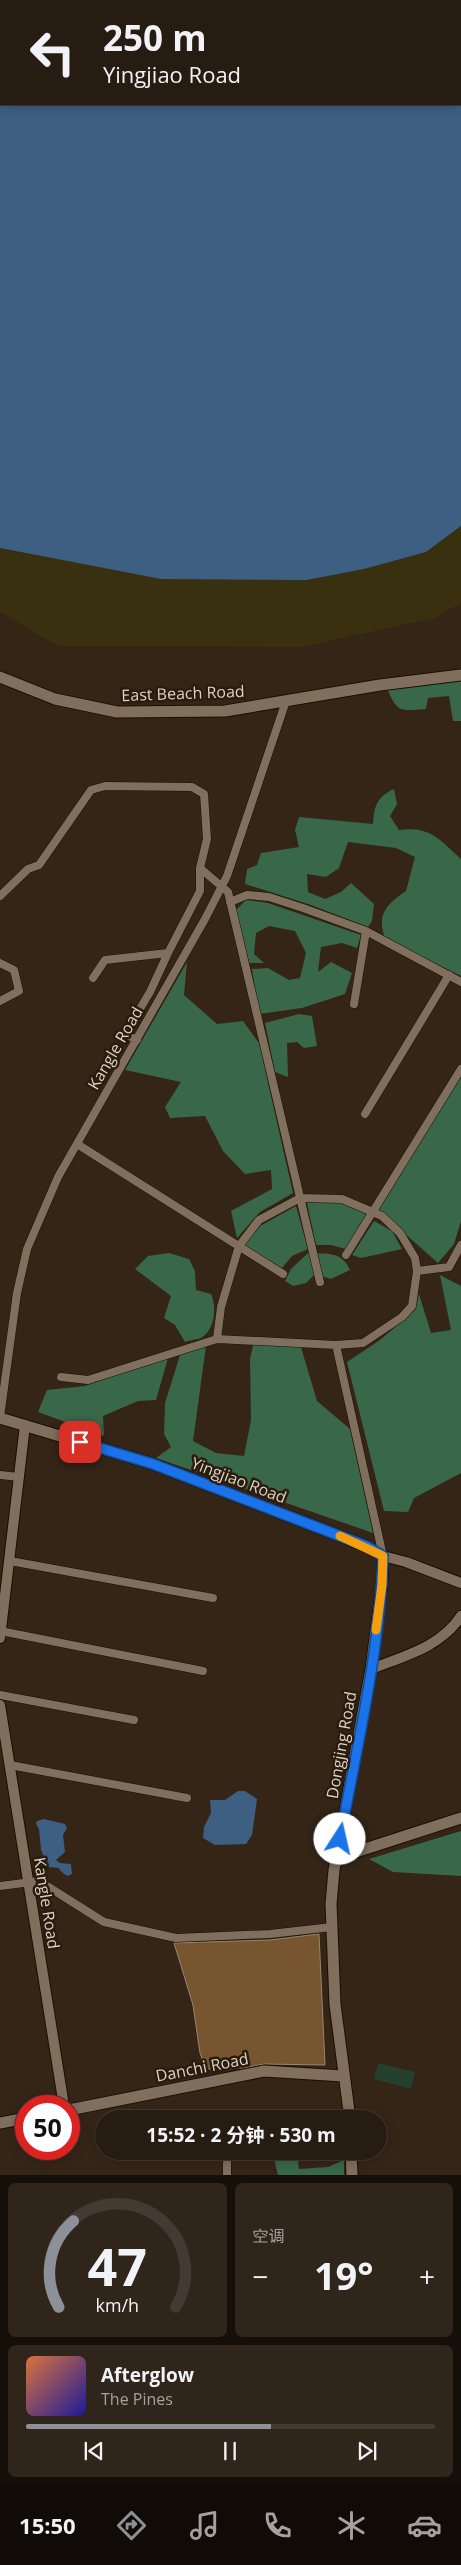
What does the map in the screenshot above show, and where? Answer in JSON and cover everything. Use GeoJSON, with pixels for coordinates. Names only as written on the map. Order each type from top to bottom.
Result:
{"type":"FeatureCollection","features":[{"type":"Feature","properties":{"kind":"main road","name":"East Beach Road"},"geometry":{"type":"LineString","coordinates":[[0,677],[55,700],[116,712],[225,711],[390,684],[461,675]]}},
{"type":"Feature","properties":{"kind":"main road","name":"Yingjiao Road"},"geometry":{"type":"LineString","coordinates":[[0,1418],[153,1464],[366,1546],[383,1556]]}},
{"type":"Feature","properties":{"kind":"main road","name":"Dongjing Road"},"geometry":{"type":"LineString","coordinates":[[349,2110],[335,2004],[331,1904],[337,1858],[371,1669],[382,1585],[383,1556]]}},
{"type":"Feature","properties":{"kind":"main road"},"geometry":{"type":"LineString","coordinates":[[337,1858],[461,1818]]}},
{"type":"Feature","properties":{"kind":"main road","name":"Danchi Road"},"geometry":{"type":"LineString","coordinates":[[80,2108],[264,2071],[343,2076]]}},
{"type":"Feature","properties":{"kind":"main road"},"geometry":{"type":"LineString","coordinates":[[0,2123],[15,2120]]}},
{"type":"Feature","properties":{"kind":"main road"},"geometry":{"type":"LineString","coordinates":[[351,2160],[352,2175]]}},
{"type":"Feature","properties":{"kind":"street","name":"Kangle Road"},"geometry":{"type":"LineString","coordinates":[[0,1418],[17,1293],[27,1249],[58,1177],[137,1040],[222,886],[286,701]]}},
{"type":"Feature","properties":{"kind":"street"},"geometry":{"type":"LineString","coordinates":[[0,896],[28,869],[39,865],[90,790],[105,786],[192,787],[204,794],[207,839],[200,868],[200,891],[150,992],[125,1034],[137,1040]]}},
{"type":"Feature","properties":{"kind":"street"},"geometry":{"type":"LineString","coordinates":[[200,868],[228,892],[320,1282]]}},
{"type":"Feature","properties":{"kind":"street"},"geometry":{"type":"LineString","coordinates":[[230,902],[247,894],[269,897],[366,931],[461,982]]}},
{"type":"Feature","properties":{"kind":"street"},"geometry":{"type":"LineString","coordinates":[[354,1004],[366,931]]}},
{"type":"Feature","properties":{"kind":"street"},"geometry":{"type":"LineString","coordinates":[[93,978],[105,960],[168,953]]}},
{"type":"Feature","properties":{"kind":"street"},"geometry":{"type":"LineString","coordinates":[[0,963],[14,970],[19,991],[0,1001]]}},
{"type":"Feature","properties":{"kind":"street"},"geometry":{"type":"LineString","coordinates":[[364,1114],[449,975]]}},
{"type":"Feature","properties":{"kind":"street"},"geometry":{"type":"LineString","coordinates":[[346,1254],[461,1069]]}},
{"type":"Feature","properties":{"kind":"street"},"geometry":{"type":"LineString","coordinates":[[76,1144],[283,1274]]}},
{"type":"Feature","properties":{"kind":"street"},"geometry":{"type":"LineString","coordinates":[[61,1377],[88,1380],[217,1339],[336,1345],[364,1343],[402,1317],[412,1306],[417,1271],[415,1258],[400,1234],[382,1216],[342,1199],[300,1198],[260,1220],[239,1246],[221,1307],[217,1339]]}},
{"type":"Feature","properties":{"kind":"street"},"geometry":{"type":"LineString","coordinates":[[417,1271],[449,1267],[461,1245]]}},
{"type":"Feature","properties":{"kind":"street"},"geometry":{"type":"LineString","coordinates":[[336,1345],[383,1556]]}},
{"type":"Feature","properties":{"kind":"street"},"geometry":{"type":"LineString","coordinates":[[25,1425],[0,1634],[203,1671]]}},
{"type":"Feature","properties":{"kind":"street"},"geometry":{"type":"LineString","coordinates":[[0,1475],[19,1477]]}},
{"type":"Feature","properties":{"kind":"street","name":"Yingjiao Road"},"geometry":{"type":"LineString","coordinates":[[383,1556],[406,1562],[461,1583]]}},
{"type":"Feature","properties":{"kind":"street"},"geometry":{"type":"LineString","coordinates":[[10,1561],[213,1598]]}},
{"type":"Feature","properties":{"kind":"street"},"geometry":{"type":"LineString","coordinates":[[371,1669],[423,1649],[451,1631],[461,1616]]}},
{"type":"Feature","properties":{"kind":"street"},"geometry":{"type":"LineString","coordinates":[[0,1695],[134,1720]]}},
{"type":"Feature","properties":{"kind":"street","name":"Kangle Road"},"geometry":{"type":"LineString","coordinates":[[0,1705],[62,2095]]}},
{"type":"Feature","properties":{"kind":"street"},"geometry":{"type":"LineString","coordinates":[[10,1765],[187,1798]]}},
{"type":"Feature","properties":{"kind":"street"},"geometry":{"type":"LineString","coordinates":[[0,1886],[39,1881],[104,1922],[176,1938],[270,1934],[332,1927]]}},
{"type":"Feature","properties":{"kind":"street"},"geometry":{"type":"LineString","coordinates":[[227,2163],[227,2175]]}},
{"type":"Feature","properties":{"kind":"green space"},"geometry":{"type":"Polygon","coordinates":[[[461,681],[461,721],[453,721],[449,696],[428,698],[426,709],[405,710],[397,706],[387,688],[461,681]]]}},
{"type":"Feature","properties":{"kind":"green space"},"geometry":{"type":"Polygon","coordinates":[[[394,789],[397,804],[390,816],[399,830],[410,829],[426,832],[440,840],[461,859],[461,976],[385,938],[382,922],[385,910],[406,891],[415,857],[396,848],[348,842],[339,868],[326,877],[307,874],[308,892],[325,899],[341,892],[351,883],[374,904],[372,921],[368,927],[311,905],[245,884],[247,869],[257,865],[261,853],[299,847],[295,830],[299,817],[373,824],[374,812],[380,799],[394,789]]]}},
{"type":"Feature","properties":{"kind":"green space"},"geometry":{"type":"Polygon","coordinates":[[[246,900],[268,903],[361,935],[357,948],[342,943],[321,947],[318,972],[331,962],[352,973],[345,994],[302,1008],[259,1014],[252,969],[268,968],[289,980],[300,978],[306,953],[295,931],[269,926],[256,933],[254,954],[264,963],[249,963],[236,910],[246,900]]]}},
{"type":"Feature","properties":{"kind":"green space"},"geometry":{"type":"Polygon","coordinates":[[[187,962],[184,995],[217,1024],[243,1021],[259,1043],[293,1193],[260,1212],[237,1238],[231,1211],[272,1189],[271,1170],[245,1174],[223,1151],[205,1116],[170,1118],[165,1107],[181,1082],[125,1070],[187,962]]]}},
{"type":"Feature","properties":{"kind":"green space"},"geometry":{"type":"Polygon","coordinates":[[[299,1014],[312,1016],[317,1046],[304,1048],[297,1042],[287,1043],[288,1077],[275,1072],[265,1023],[299,1014]]]}},
{"type":"Feature","properties":{"kind":"green space"},"geometry":{"type":"Polygon","coordinates":[[[461,1075],[461,1221],[454,1244],[438,1263],[378,1210],[461,1075]]]}},
{"type":"Feature","properties":{"kind":"green space"},"geometry":{"type":"Polygon","coordinates":[[[326,1201],[345,1203],[367,1213],[346,1249],[331,1245],[316,1245],[307,1203],[326,1201]]]}},
{"type":"Feature","properties":{"kind":"green space"},"geometry":{"type":"Polygon","coordinates":[[[296,1206],[308,1249],[292,1256],[282,1268],[243,1244],[260,1226],[296,1206]]]}},
{"type":"Feature","properties":{"kind":"green space"},"geometry":{"type":"Polygon","coordinates":[[[374,1221],[392,1231],[402,1249],[361,1258],[352,1255],[374,1221]]]}},
{"type":"Feature","properties":{"kind":"green space"},"geometry":{"type":"Polygon","coordinates":[[[169,1253],[189,1259],[195,1271],[196,1290],[211,1294],[213,1299],[214,1312],[212,1324],[201,1338],[185,1342],[175,1325],[164,1318],[171,1296],[135,1269],[148,1256],[169,1253]]]}},
{"type":"Feature","properties":{"kind":"green space"},"geometry":{"type":"Polygon","coordinates":[[[308,1253],[328,1254],[343,1259],[350,1270],[331,1279],[315,1274],[306,1283],[293,1286],[285,1281],[291,1269],[308,1253]]]}},
{"type":"Feature","properties":{"kind":"green space"},"geometry":{"type":"Polygon","coordinates":[[[440,1275],[461,1286],[461,1473],[414,1498],[408,1512],[384,1511],[347,1362],[380,1340],[415,1310],[419,1294],[431,1333],[451,1330],[440,1275]]]}},
{"type":"Feature","properties":{"kind":"green space"},"geometry":{"type":"Polygon","coordinates":[[[254,1341],[300,1344],[317,1401],[350,1429],[373,1533],[156,1458],[171,1447],[164,1434],[165,1403],[180,1355],[206,1346],[193,1441],[216,1453],[244,1456],[251,1420],[250,1359],[254,1341]]]}},
{"type":"Feature","properties":{"kind":"green space"},"geometry":{"type":"Polygon","coordinates":[[[168,1358],[156,1400],[138,1401],[103,1416],[104,1436],[38,1412],[47,1390],[85,1386],[147,1363],[168,1358]]]}},
{"type":"Feature","properties":{"kind":"green space"},"geometry":{"type":"Polygon","coordinates":[[[461,1831],[461,1876],[393,1872],[369,1859],[461,1831]]]}},
{"type":"Feature","properties":{"kind":"green space"},"geometry":{"type":"Polygon","coordinates":[[[378,2063],[415,2072],[411,2089],[374,2079],[378,2063]]]}},
{"type":"Feature","properties":{"kind":"green space"},"geometry":{"type":"Polygon","coordinates":[[[274,2160],[298,2160],[299,2169],[328,2167],[344,2160],[344,2175],[278,2175],[274,2160]]]}},
{"type":"Feature","properties":{"kind":"sand"},"geometry":{"type":"Polygon","coordinates":[[[461,526],[461,603],[435,618],[301,647],[58,646],[0,612],[0,548],[161,579],[307,580],[364,569],[426,552],[461,526]]]}},
{"type":"Feature","properties":{"kind":"water"},"geometry":{"type":"Polygon","coordinates":[[[0,105],[461,105],[461,526],[426,552],[364,569],[307,580],[161,579],[0,548],[0,105]]]}},
{"type":"Feature","properties":{"kind":"water"},"geometry":{"type":"Polygon","coordinates":[[[238,1791],[245,1791],[257,1799],[252,1835],[246,1844],[215,1845],[203,1838],[204,1827],[211,1813],[210,1800],[225,1800],[238,1791]]]}},
{"type":"Feature","properties":{"kind":"water"},"geometry":{"type":"Polygon","coordinates":[[[44,1819],[65,1824],[67,1828],[63,1835],[65,1852],[56,1860],[60,1863],[71,1864],[72,1874],[67,1876],[58,1868],[48,1867],[41,1850],[39,1829],[36,1824],[37,1821],[44,1819]]]}},
{"type":"Feature","properties":{"kind":"building"},"geometry":{"type":"Polygon","coordinates":[[[319,1934],[325,2065],[264,2064],[243,2068],[206,2069],[200,2053],[193,2005],[174,1943],[270,1940],[319,1934]]]}},
{"type":"Feature","properties":{"kind":"slow traffic"},"geometry":{"type":"LineString","coordinates":[[340,1536],[366,1546],[383,1556],[382,1585],[376,1630]]}},
{"type":"Feature","properties":{"kind":"route"},"geometry":{"type":"LineString","coordinates":[[80,1442],[153,1464],[366,1546],[383,1556],[382,1585],[371,1669],[340,1839]]}}]}
